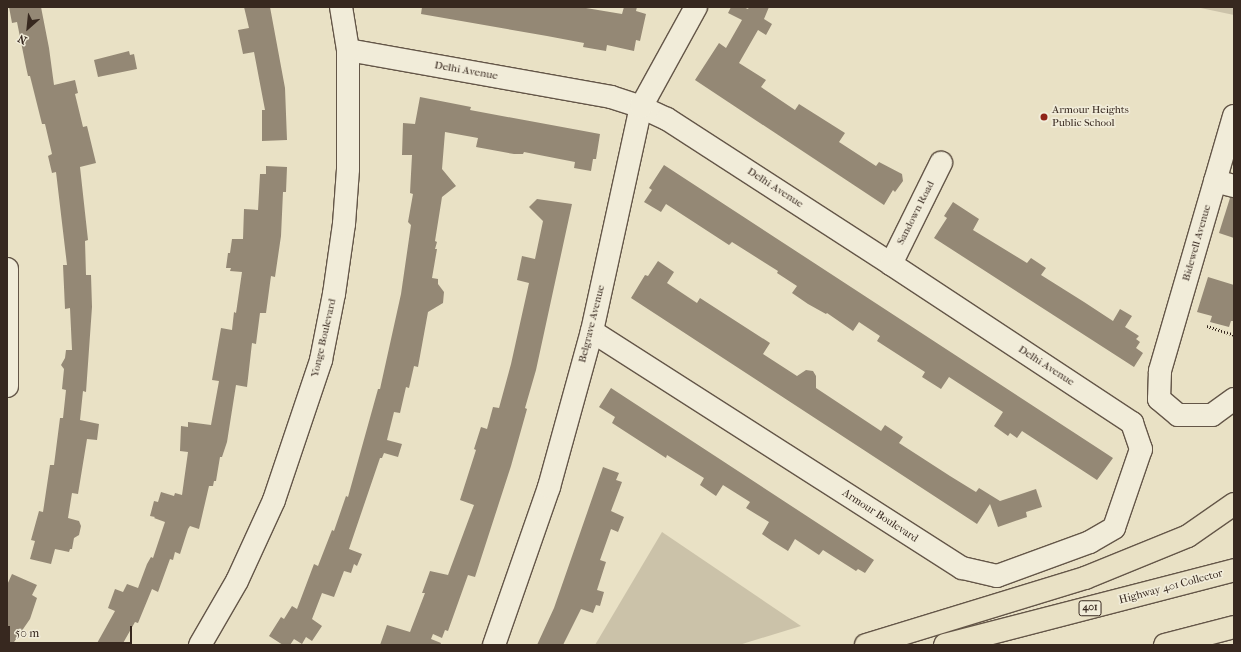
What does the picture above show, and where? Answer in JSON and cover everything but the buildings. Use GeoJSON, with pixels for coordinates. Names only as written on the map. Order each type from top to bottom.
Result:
{"type":"FeatureCollection","features":[{"type":"Feature","properties":{"kind":"highway"},"geometry":{"type":"LineString","coordinates":[[866,645],[1085,578],[1188,536],[1234,504]]}},
{"type":"Feature","properties":{"kind":"highway","name":"Highway 401 Collector"},"geometry":{"type":"LineString","coordinates":[[945,645],[1234,570]]}},
{"type":"Feature","properties":{"kind":"highway"},"geometry":{"type":"LineString","coordinates":[[1165,645],[1234,627]]}},
{"type":"Feature","properties":{"kind":"street","name":"Yonge Boulevard"},"geometry":{"type":"LineString","coordinates":[[200,645],[237,580],[274,500],[321,360],[334,294],[344,224],[348,146],[348,50],[341,7]]}},
{"type":"Feature","properties":{"kind":"street","name":"Belgrave Avenue"},"geometry":{"type":"LineString","coordinates":[[494,645],[548,487],[592,331],[641,107],[696,7]]}},
{"type":"Feature","properties":{"kind":"street","name":"Delhi Avenue"},"geometry":{"type":"LineString","coordinates":[[348,50],[611,97],[641,107],[682,128],[1132,423],[1141,449]]}},
{"type":"Feature","properties":{"kind":"street","name":"Bidewell Avenue"},"geometry":{"type":"LineString","coordinates":[[1234,116],[1224,184],[1160,371],[1159,399],[1178,415],[1212,415],[1234,399]]}},
{"type":"Feature","properties":{"kind":"street","name":"Sandown Road"},"geometry":{"type":"LineString","coordinates":[[891,264],[941,163]]}},
{"type":"Feature","properties":{"kind":"street"},"geometry":{"type":"LineString","coordinates":[[7,269],[7,386]]}},
{"type":"Feature","properties":{"kind":"street","name":"Armour Boulevard"},"geometry":{"type":"LineString","coordinates":[[592,331],[962,568],[997,576],[1090,542],[1114,528],[1141,449]]}},
{"type":"Feature","properties":{"kind":"path"},"geometry":{"type":"LineString","coordinates":[[1207,326],[1234,334]]}},
{"type":"Feature","properties":{"kind":"shaded area"},"geometry":{"type":"Polygon","coordinates":[[[1196,7],[1234,7],[1234,15],[1196,7]]]}},
{"type":"Feature","properties":{"kind":"shaded area"},"geometry":{"type":"Polygon","coordinates":[[[662,532],[801,626],[739,645],[595,645],[662,532]]]}},
{"type":"Feature","properties":{"kind":"place","name":"Armour Heights Public School"},"geometry":{"type":"Point","coordinates":[1044,117]}}]}
